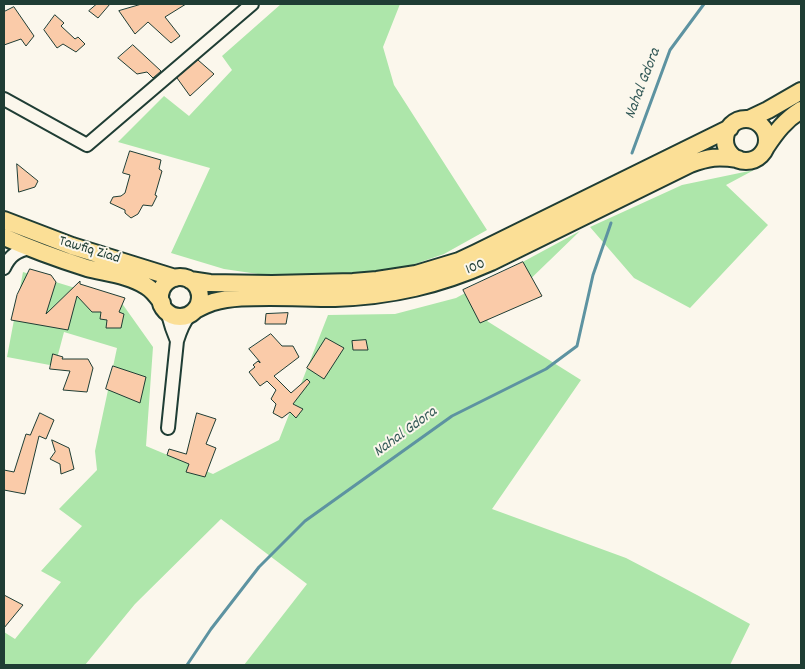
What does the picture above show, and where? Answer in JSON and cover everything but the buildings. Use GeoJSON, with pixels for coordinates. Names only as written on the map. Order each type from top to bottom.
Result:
{"type":"FeatureCollection","features":[{"type":"Feature","properties":{"kind":"main road"},"geometry":{"type":"LineString","coordinates":[[749,119],[801,91]]}},
{"type":"Feature","properties":{"kind":"main road"},"geometry":{"type":"LineString","coordinates":[[766,147],[766,133],[763,127],[758,122],[749,119],[737,121],[730,128],[726,138],[728,151],[732,156],[745,161],[757,158],[762,153],[784,123],[801,110]]}},
{"type":"Feature","properties":{"kind":"main road","name":"100"},"geometry":{"type":"LineString","coordinates":[[183,279],[210,283],[253,284],[353,282],[395,278],[423,272],[476,253],[730,128]]}},
{"type":"Feature","properties":{"kind":"main road","name":"100"},"geometry":{"type":"LineString","coordinates":[[193,312],[214,302],[226,299],[258,297],[356,297],[394,293],[430,284],[468,272],[491,262],[690,164],[713,157],[738,159]]}},
{"type":"Feature","properties":{"kind":"main road","name":"Tawfiq Ziad"},"geometry":{"type":"LineString","coordinates":[[4,220],[72,246],[183,279]]}},
{"type":"Feature","properties":{"kind":"main road","name":"Tawfiq Ziad"},"geometry":{"type":"LineString","coordinates":[[4,237],[86,268],[129,278],[154,291],[164,307]]}},
{"type":"Feature","properties":{"kind":"main road"},"geometry":{"type":"LineString","coordinates":[[183,279],[195,283],[200,293],[200,299],[193,312],[179,317],[173,315],[164,307],[161,297],[162,290],[169,280],[183,279]]}},
{"type":"Feature","properties":{"kind":"street"},"geometry":{"type":"LineString","coordinates":[[4,99],[86,145],[252,4]]}},
{"type":"Feature","properties":{"kind":"street"},"geometry":{"type":"LineString","coordinates":[[4,265],[18,251],[30,248]]}},
{"type":"Feature","properties":{"kind":"street"},"geometry":{"type":"LineString","coordinates":[[164,307],[177,341]]}},
{"type":"Feature","properties":{"kind":"street"},"geometry":{"type":"LineString","coordinates":[[168,428],[177,341],[184,321],[193,312]]}},
{"type":"Feature","properties":{"kind":"green space"},"geometry":{"type":"Polygon","coordinates":[[[281,4],[400,4],[383,47],[394,85],[487,230],[444,254],[386,274],[326,284],[224,269],[171,253],[210,168],[118,142],[164,96],[189,116],[232,70],[222,56],[281,4]]]}},
{"type":"Feature","properties":{"kind":"green space"},"geometry":{"type":"Polygon","coordinates":[[[754,170],[726,185],[768,225],[690,308],[634,278],[590,227],[682,185],[754,170]]]}},
{"type":"Feature","properties":{"kind":"green space"},"geometry":{"type":"Polygon","coordinates":[[[580,231],[487,321],[581,380],[492,509],[626,558],[750,624],[730,665],[244,665],[307,584],[221,519],[135,604],[85,665],[4,665],[4,632],[15,639],[61,582],[41,571],[82,526],[59,509],[97,470],[95,451],[117,348],[64,332],[55,366],[7,357],[23,272],[121,302],[153,347],[146,446],[213,474],[279,440],[328,315],[395,314],[456,298],[580,231]]]}},
{"type":"Feature","properties":{"kind":"waterway","name":"Nahal Gdora"},"geometry":{"type":"LineString","coordinates":[[632,153],[670,50],[704,4]]}},
{"type":"Feature","properties":{"kind":"waterway","name":"Nahal Gdora"},"geometry":{"type":"LineString","coordinates":[[187,665],[211,629],[259,567],[305,521],[452,416],[546,369],[577,346],[593,275],[611,223]]}}]}
